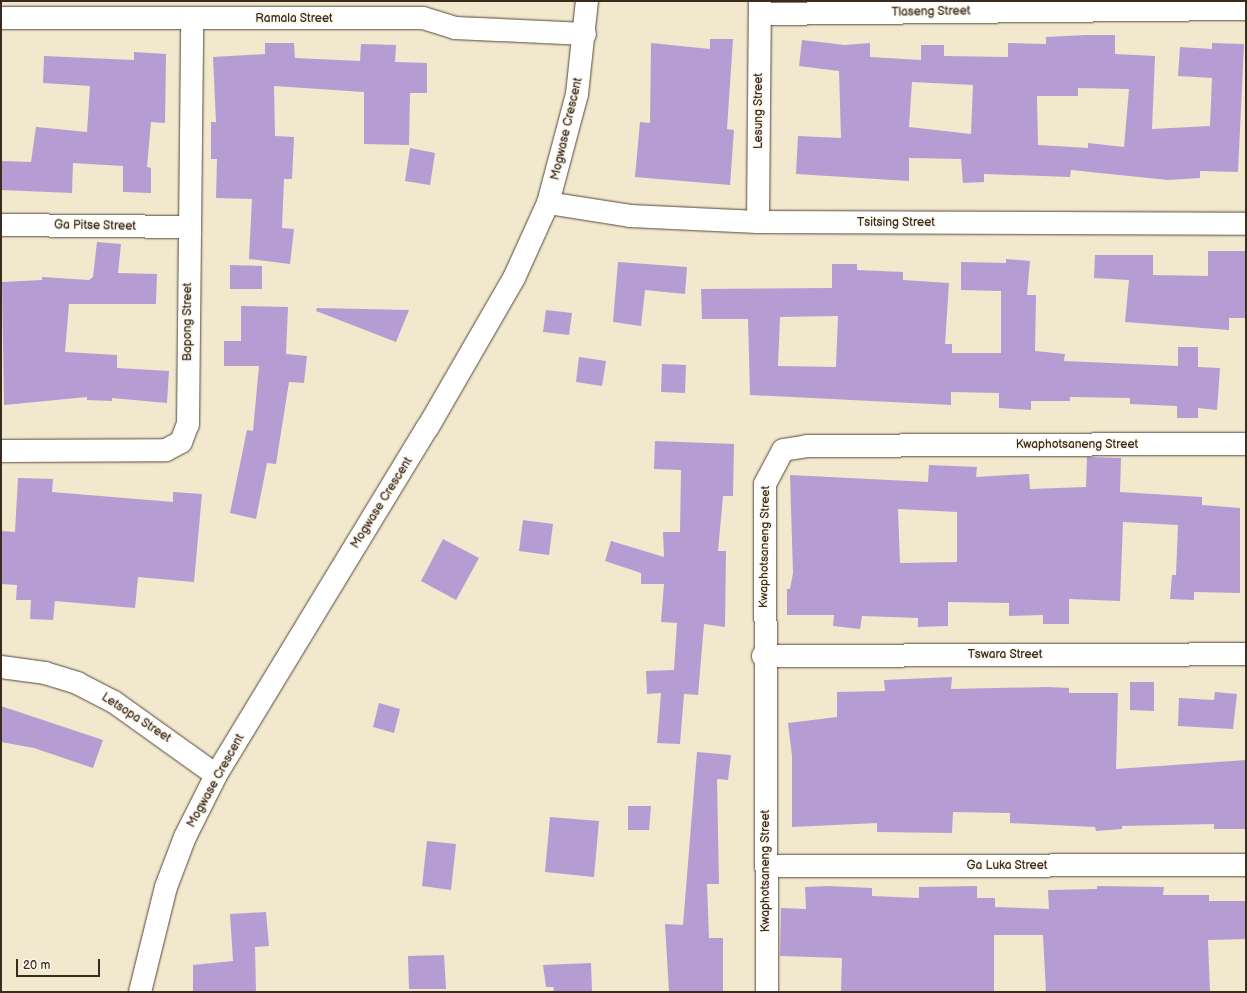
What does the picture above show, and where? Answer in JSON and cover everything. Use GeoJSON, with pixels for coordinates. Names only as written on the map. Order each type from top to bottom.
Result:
{"type":"FeatureCollection","features":[{"type":"Feature","properties":{"kind":"street","name":"Mogwase Crescent"},"geometry":{"type":"LineString","coordinates":[[140,992],[166,887],[185,837],[216,775],[432,420],[514,278],[548,203],[577,94],[585,34],[587,1]]}},
{"type":"Feature","properties":{"kind":"street","name":"Tlaseng Street"},"geometry":{"type":"LineString","coordinates":[[760,7],[1246,9]]}},
{"type":"Feature","properties":{"kind":"street","name":"Lesung Street"},"geometry":{"type":"LineString","coordinates":[[758,222],[760,7]]}},
{"type":"Feature","properties":{"kind":"street","name":"Ramala Street"},"geometry":{"type":"LineString","coordinates":[[1,18],[192,18],[425,9],[456,28],[585,34]]}},
{"type":"Feature","properties":{"kind":"street","name":"Bapong Street"},"geometry":{"type":"LineString","coordinates":[[1,451],[166,450],[181,442],[188,424],[192,18]]}},
{"type":"Feature","properties":{"kind":"street","name":"Tsitsing Street"},"geometry":{"type":"LineString","coordinates":[[548,203],[630,216],[758,222],[1246,224]]}},
{"type":"Feature","properties":{"kind":"street","name":"Ga Pitse Street"},"geometry":{"type":"LineString","coordinates":[[1,225],[189,227]]}},
{"type":"Feature","properties":{"kind":"street","name":"Kwaphotsaneng Street"},"geometry":{"type":"LineString","coordinates":[[767,992],[767,866],[763,656],[765,484],[783,450],[807,446],[1246,444]]}},
{"type":"Feature","properties":{"kind":"street","name":"Tswara Street"},"geometry":{"type":"LineString","coordinates":[[763,656],[1246,654]]}},
{"type":"Feature","properties":{"kind":"street","name":"Letsopa Street"},"geometry":{"type":"LineString","coordinates":[[1,667],[45,673],[77,683],[114,702],[216,775]]}},
{"type":"Feature","properties":{"kind":"street","name":"Ga Luka Street"},"geometry":{"type":"LineString","coordinates":[[767,866],[1246,865]]}},
{"type":"Feature","properties":{"kind":"building"},"geometry":{"type":"Polygon","coordinates":[[[1115,35],[1115,54],[1155,56],[1152,129],[1210,126],[1212,78],[1178,76],[1180,47],[1212,49],[1212,43],[1244,44],[1238,172],[1200,171],[1200,178],[1168,180],[1071,170],[1070,177],[984,174],[984,182],[963,183],[961,159],[909,158],[909,181],[796,174],[798,136],[841,138],[839,71],[799,66],[802,40],[845,45],[870,43],[870,57],[921,60],[921,45],[944,45],[944,56],[1008,57],[1008,43],[1046,44],[1046,37],[1115,35]],[[912,82],[909,127],[971,134],[973,85],[912,82]],[[1078,88],[1078,96],[1037,96],[1038,145],[1088,148],[1088,143],[1124,147],[1129,89],[1078,88]]]}},
{"type":"Feature","properties":{"kind":"building"},"geometry":{"type":"Polygon","coordinates":[[[710,39],[733,39],[727,129],[734,130],[730,185],[635,177],[640,122],[650,123],[651,43],[710,49],[710,39]]]}},
{"type":"Feature","properties":{"kind":"building"},"geometry":{"type":"Polygon","coordinates":[[[265,43],[294,43],[295,58],[360,61],[361,44],[396,45],[395,62],[427,63],[427,93],[410,93],[409,145],[364,144],[364,92],[274,86],[275,136],[294,137],[292,179],[284,179],[282,228],[294,229],[290,264],[249,259],[252,199],[216,198],[217,159],[211,159],[211,122],[216,122],[213,57],[265,54],[265,43]]]}},
{"type":"Feature","properties":{"kind":"building"},"geometry":{"type":"Polygon","coordinates":[[[134,52],[166,54],[165,123],[151,122],[147,167],[151,168],[151,193],[123,192],[123,166],[73,163],[72,193],[1,190],[1,161],[31,162],[36,127],[87,132],[90,86],[43,83],[44,56],[134,60],[134,52]]]}},
{"type":"Feature","properties":{"kind":"building"},"geometry":{"type":"Polygon","coordinates":[[[410,148],[435,153],[430,185],[405,181],[410,148]]]}},
{"type":"Feature","properties":{"kind":"building"},"geometry":{"type":"Polygon","coordinates":[[[97,242],[121,244],[118,273],[157,274],[156,304],[69,304],[65,352],[117,355],[117,368],[169,371],[167,403],[112,398],[112,401],[87,400],[87,397],[4,405],[2,282],[42,280],[42,277],[89,280],[93,277],[97,242]]]}},
{"type":"Feature","properties":{"kind":"building"},"geometry":{"type":"Polygon","coordinates":[[[1208,251],[1246,251],[1246,318],[1229,318],[1229,330],[1125,322],[1129,280],[1094,278],[1095,255],[1153,255],[1153,275],[1208,276],[1208,251]]]}},
{"type":"Feature","properties":{"kind":"building"},"geometry":{"type":"Polygon","coordinates":[[[1006,259],[1030,261],[1027,295],[1036,295],[1035,351],[1065,354],[1064,361],[1178,366],[1178,347],[1198,347],[1198,367],[1220,368],[1217,410],[1198,408],[1198,418],[1177,418],[1177,406],[1130,404],[1130,398],[1070,397],[1070,401],[1031,401],[1031,410],[999,408],[999,393],[951,392],[951,405],[750,395],[748,319],[702,319],[701,289],[832,288],[832,264],[857,264],[857,270],[903,272],[903,280],[949,283],[945,344],[952,344],[952,353],[1001,353],[1001,291],[961,290],[961,262],[1006,263],[1006,259]],[[838,316],[780,317],[778,366],[836,367],[838,316]]]}},
{"type":"Feature","properties":{"kind":"building"},"geometry":{"type":"Polygon","coordinates":[[[618,262],[687,267],[685,294],[645,290],[641,326],[613,322],[618,262]]]}},
{"type":"Feature","properties":{"kind":"building"},"geometry":{"type":"Polygon","coordinates":[[[230,265],[262,266],[262,289],[230,289],[230,265]]]}},
{"type":"Feature","properties":{"kind":"building"},"geometry":{"type":"Polygon","coordinates":[[[241,306],[288,307],[286,354],[307,356],[304,383],[289,382],[276,464],[267,463],[256,519],[230,513],[247,430],[253,431],[259,366],[224,366],[224,341],[241,341],[241,306]]]}},
{"type":"Feature","properties":{"kind":"building"},"geometry":{"type":"Polygon","coordinates":[[[317,308],[409,310],[396,342],[316,311],[317,308]]]}},
{"type":"Feature","properties":{"kind":"building"},"geometry":{"type":"Polygon","coordinates":[[[546,310],[572,313],[569,335],[543,332],[546,310]]]}},
{"type":"Feature","properties":{"kind":"building"},"geometry":{"type":"Polygon","coordinates":[[[579,357],[606,361],[602,386],[576,382],[579,357]]]}},
{"type":"Feature","properties":{"kind":"building"},"geometry":{"type":"Polygon","coordinates":[[[662,364],[686,365],[685,393],[661,392],[662,364]]]}},
{"type":"Feature","properties":{"kind":"building"},"geometry":{"type":"Polygon","coordinates":[[[655,441],[734,444],[733,496],[723,496],[718,551],[726,551],[725,627],[704,624],[698,695],[684,694],[680,744],[657,743],[661,693],[647,694],[646,671],[674,670],[677,623],[661,622],[664,584],[641,584],[641,573],[605,561],[611,541],[664,557],[663,532],[680,532],[681,470],[654,469],[655,441]]]}},
{"type":"Feature","properties":{"kind":"building"},"geometry":{"type":"Polygon","coordinates":[[[1087,457],[1121,458],[1120,492],[1202,497],[1202,505],[1240,508],[1240,593],[1194,592],[1194,600],[1170,599],[1172,575],[1176,575],[1178,525],[1123,522],[1120,601],[1069,599],[1069,624],[1043,624],[1043,615],[1009,616],[1009,603],[948,602],[948,626],[918,627],[918,618],[862,616],[860,629],[833,626],[834,615],[787,615],[787,589],[790,589],[793,573],[790,475],[928,482],[929,465],[977,467],[976,477],[1029,474],[1030,489],[1086,487],[1087,457]],[[898,509],[900,563],[957,562],[957,512],[898,509]]]}},
{"type":"Feature","properties":{"kind":"building"},"geometry":{"type":"Polygon","coordinates":[[[18,478],[53,479],[52,492],[173,502],[173,492],[202,494],[194,582],[138,577],[135,608],[55,601],[53,620],[30,619],[31,600],[16,600],[17,585],[1,584],[1,531],[15,532],[18,478]]]}},
{"type":"Feature","properties":{"kind":"building"},"geometry":{"type":"Polygon","coordinates":[[[523,520],[553,524],[549,555],[519,551],[523,520]]]}},
{"type":"Feature","properties":{"kind":"building"},"geometry":{"type":"Polygon","coordinates":[[[443,539],[479,558],[456,600],[421,581],[443,539]]]}},
{"type":"Feature","properties":{"kind":"building"},"geometry":{"type":"Polygon","coordinates":[[[952,677],[951,689],[1048,687],[1069,688],[1069,693],[1118,693],[1116,769],[1246,760],[1246,829],[1214,829],[1214,824],[1122,826],[1122,829],[1096,831],[1095,827],[1010,823],[1010,813],[953,812],[952,833],[877,832],[877,823],[792,827],[792,756],[788,723],[837,717],[837,692],[885,691],[884,680],[952,677]]]}},
{"type":"Feature","properties":{"kind":"building"},"geometry":{"type":"Polygon","coordinates":[[[1130,682],[1154,682],[1154,711],[1130,710],[1130,682]]]}},
{"type":"Feature","properties":{"kind":"building"},"geometry":{"type":"Polygon","coordinates":[[[1215,692],[1237,694],[1233,729],[1178,726],[1179,698],[1214,700],[1215,692]]]}},
{"type":"Feature","properties":{"kind":"building"},"geometry":{"type":"Polygon","coordinates":[[[379,703],[400,709],[394,733],[373,727],[379,703]]]}},
{"type":"Feature","properties":{"kind":"building"},"geometry":{"type":"Polygon","coordinates":[[[1,706],[103,740],[93,768],[34,748],[1,742],[1,706]]]}},
{"type":"Feature","properties":{"kind":"building"},"geometry":{"type":"Polygon","coordinates":[[[697,752],[731,755],[728,780],[717,779],[719,884],[707,884],[709,938],[723,938],[723,992],[669,992],[665,924],[683,925],[697,752]]]}},
{"type":"Feature","properties":{"kind":"building"},"geometry":{"type":"Polygon","coordinates":[[[628,806],[651,806],[649,830],[628,830],[628,806]]]}},
{"type":"Feature","properties":{"kind":"building"},"geometry":{"type":"Polygon","coordinates":[[[550,817],[599,821],[594,877],[545,872],[550,817]]]}},
{"type":"Feature","properties":{"kind":"building"},"geometry":{"type":"Polygon","coordinates":[[[427,841],[456,844],[451,890],[422,886],[427,841]]]}},
{"type":"Feature","properties":{"kind":"building"},"geometry":{"type":"Polygon","coordinates":[[[828,886],[872,888],[872,896],[919,898],[919,887],[977,886],[977,898],[995,898],[995,907],[1049,909],[1048,890],[1097,889],[1097,886],[1164,887],[1163,895],[1209,895],[1209,901],[1246,901],[1246,939],[1208,940],[1210,992],[1046,992],[1043,935],[994,935],[994,992],[841,992],[842,958],[780,956],[781,908],[806,909],[805,887],[828,886]]]}},
{"type":"Feature","properties":{"kind":"building"},"geometry":{"type":"Polygon","coordinates":[[[266,912],[269,946],[255,947],[256,992],[193,992],[193,965],[233,961],[230,914],[266,912]]]}},
{"type":"Feature","properties":{"kind":"building"},"geometry":{"type":"Polygon","coordinates":[[[444,955],[446,989],[409,989],[408,956],[444,955]]]}},
{"type":"Feature","properties":{"kind":"building"},"geometry":{"type":"Polygon","coordinates":[[[591,963],[592,992],[553,992],[554,987],[546,987],[543,965],[591,963]]]}}]}
